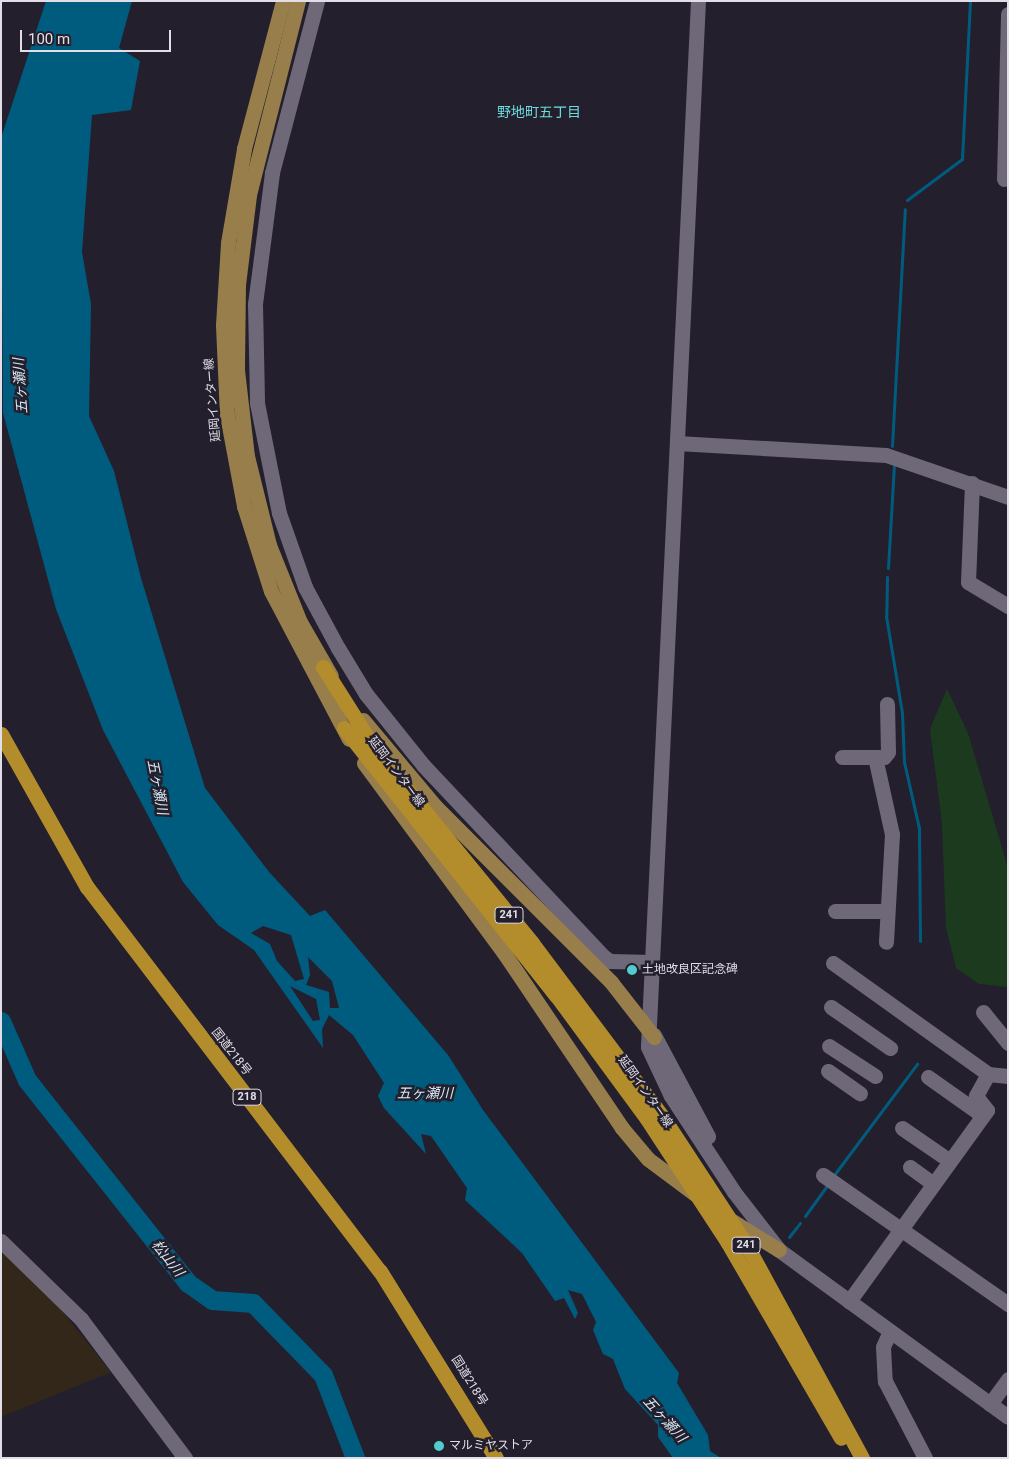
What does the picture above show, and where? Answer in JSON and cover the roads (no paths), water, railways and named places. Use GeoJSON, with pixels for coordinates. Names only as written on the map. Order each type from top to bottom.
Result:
{"type":"FeatureCollection","features":[{"type":"Feature","properties":{"kind":"highway","name":"延岡インター線"},"geometry":{"type":"LineString","coordinates":[[323,667],[378,754],[578,1003],[695,1164],[795,1328],[862,1458]]}},
{"type":"Feature","properties":{"kind":"highway","name":"延岡インター線"},"geometry":{"type":"LineString","coordinates":[[344,728],[556,995],[678,1164],[778,1327],[852,1458]]}},
{"type":"Feature","properties":{"kind":"highway","name":"国道218号"},"geometry":{"type":"LineString","coordinates":[[1,734],[87,888],[380,1271],[496,1458]]}},
{"type":"Feature","properties":{"kind":"main road","name":"延岡インター線"},"geometry":{"type":"LineString","coordinates":[[283,1],[244,149],[228,242],[223,324],[227,415],[244,506],[271,591],[344,728]]}},
{"type":"Feature","properties":{"kind":"main road","name":"延岡インター線"},"geometry":{"type":"LineString","coordinates":[[298,1],[267,111],[248,204],[238,284],[237,370],[257,502],[283,584],[323,667]]}},
{"type":"Feature","properties":{"kind":"main road","name":"241"},"geometry":{"type":"LineString","coordinates":[[323,667],[407,774],[611,982],[650,1032]]}},
{"type":"Feature","properties":{"kind":"main road","name":"241"},"geometry":{"type":"LineString","coordinates":[[344,728],[387,796],[504,953],[636,1146],[758,1241],[779,1250]]}},
{"type":"Feature","properties":{"kind":"street"},"geometry":{"type":"LineString","coordinates":[[317,1],[272,173],[255,304],[257,403],[279,513],[305,587],[338,648],[366,694],[423,765],[604,957],[610,961],[652,962]]}},
{"type":"Feature","properties":{"kind":"street"},"geometry":{"type":"LineString","coordinates":[[698,1],[650,990],[650,1032],[654,1066],[671,1096],[763,1230],[779,1250],[1008,1417]]}},
{"type":"Feature","properties":{"kind":"street"},"geometry":{"type":"LineString","coordinates":[[1004,179],[1008,14]]}},
{"type":"Feature","properties":{"kind":"street"},"geometry":{"type":"LineString","coordinates":[[677,443],[892,456],[1008,497]]}},
{"type":"Feature","properties":{"kind":"street"},"geometry":{"type":"LineString","coordinates":[[972,483],[968,582],[1008,606]]}},
{"type":"Feature","properties":{"kind":"street"},"geometry":{"type":"LineString","coordinates":[[842,757],[875,757],[888,752],[887,704]]}},
{"type":"Feature","properties":{"kind":"street"},"geometry":{"type":"LineString","coordinates":[[875,757],[892,834],[886,911],[886,942]]}},
{"type":"Feature","properties":{"kind":"street"},"geometry":{"type":"LineString","coordinates":[[835,911],[886,911]]}},
{"type":"Feature","properties":{"kind":"street"},"geometry":{"type":"LineString","coordinates":[[833,963],[988,1074],[1008,1076]]}},
{"type":"Feature","properties":{"kind":"street"},"geometry":{"type":"LineString","coordinates":[[831,1007],[890,1048]]}},
{"type":"Feature","properties":{"kind":"street"},"geometry":{"type":"LineString","coordinates":[[983,1012],[1008,1043]]}},
{"type":"Feature","properties":{"kind":"street"},"geometry":{"type":"LineString","coordinates":[[829,1046],[875,1076]]}},
{"type":"Feature","properties":{"kind":"street"},"geometry":{"type":"LineString","coordinates":[[828,1071],[860,1093]]}},
{"type":"Feature","properties":{"kind":"street"},"geometry":{"type":"LineString","coordinates":[[848,1301],[987,1110],[976,1096],[988,1074]]}},
{"type":"Feature","properties":{"kind":"street"},"geometry":{"type":"LineString","coordinates":[[928,1077],[982,1116]]}},
{"type":"Feature","properties":{"kind":"street"},"geometry":{"type":"LineString","coordinates":[[902,1128],[950,1161]]}},
{"type":"Feature","properties":{"kind":"street"},"geometry":{"type":"LineString","coordinates":[[910,1167],[933,1184]]}},
{"type":"Feature","properties":{"kind":"street"},"geometry":{"type":"LineString","coordinates":[[823,1175],[1008,1304]]}},
{"type":"Feature","properties":{"kind":"street"},"geometry":{"type":"LineString","coordinates":[[1,1241],[82,1319],[185,1458]]}},
{"type":"Feature","properties":{"kind":"street"},"geometry":{"type":"LineString","coordinates":[[890,1331],[883,1347],[885,1381],[925,1458]]}},
{"type":"Feature","properties":{"kind":"street"},"geometry":{"type":"LineString","coordinates":[[990,1404],[1008,1379]]}},
{"type":"Feature","properties":{"kind":"water","name":"五ヶ瀬川"},"geometry":{"type":"Polygon","coordinates":[[[46,1],[132,1],[119,48],[140,61],[131,110],[92,115],[82,252],[91,304],[89,416],[114,471],[141,578],[205,788],[269,872],[310,916],[325,910],[448,1055],[483,1110],[679,1373],[677,1383],[708,1435],[710,1451],[721,1458],[673,1458],[658,1437],[658,1425],[625,1389],[613,1359],[603,1354],[593,1330],[596,1322],[582,1294],[568,1290],[578,1313],[575,1319],[564,1298],[555,1301],[522,1253],[465,1200],[467,1188],[431,1136],[421,1134],[426,1154],[384,1108],[378,1096],[384,1083],[353,1035],[329,1015],[322,1029],[323,1048],[254,950],[218,925],[183,882],[103,730],[56,609],[3,413],[1,138],[46,1]],[[263,926],[251,933],[270,944],[277,961],[295,981],[304,979],[291,935],[263,926]],[[308,957],[310,975],[306,985],[329,992],[330,1008],[339,1008],[332,981],[308,957]],[[290,986],[313,1021],[320,1020],[316,999],[290,986]]]}},
{"type":"Feature","properties":{"kind":"waterway"},"geometry":{"type":"LineString","coordinates":[[907,200],[962,159],[970,1]]}},
{"type":"Feature","properties":{"kind":"waterway"},"geometry":{"type":"LineString","coordinates":[[892,446],[905,209]]}},
{"type":"Feature","properties":{"kind":"waterway"},"geometry":{"type":"LineString","coordinates":[[888,568],[894,465]]}},
{"type":"Feature","properties":{"kind":"waterway"},"geometry":{"type":"LineString","coordinates":[[887,577],[886,616],[902,713],[904,762],[919,828],[920,941]]}},
{"type":"Feature","properties":{"kind":"waterway","name":"松山川"},"geometry":{"type":"LineString","coordinates":[[1,1021],[27,1080],[188,1283],[212,1300],[253,1303],[323,1375],[355,1458]]}},
{"type":"Feature","properties":{"kind":"waterway"},"geometry":{"type":"LineString","coordinates":[[834,1175],[917,1064]]}},
{"type":"Feature","properties":{"kind":"waterway"},"geometry":{"type":"LineString","coordinates":[[805,1216],[828,1184]]}},
{"type":"Feature","properties":{"kind":"waterway"},"geometry":{"type":"LineString","coordinates":[[789,1237],[800,1223]]}},
{"type":"Feature","properties":{"kind":"place","name":"土地改良区記念碑"},"geometry":{"type":"Point","coordinates":[632,970]}},
{"type":"Feature","properties":{"kind":"place","name":"マルミヤストア"},"geometry":{"type":"Point","coordinates":[439,1446]}},
{"type":"Feature","properties":{"kind":"district","name":"野地町五丁目"},"geometry":{"type":"Point","coordinates":[539,112]}}]}
